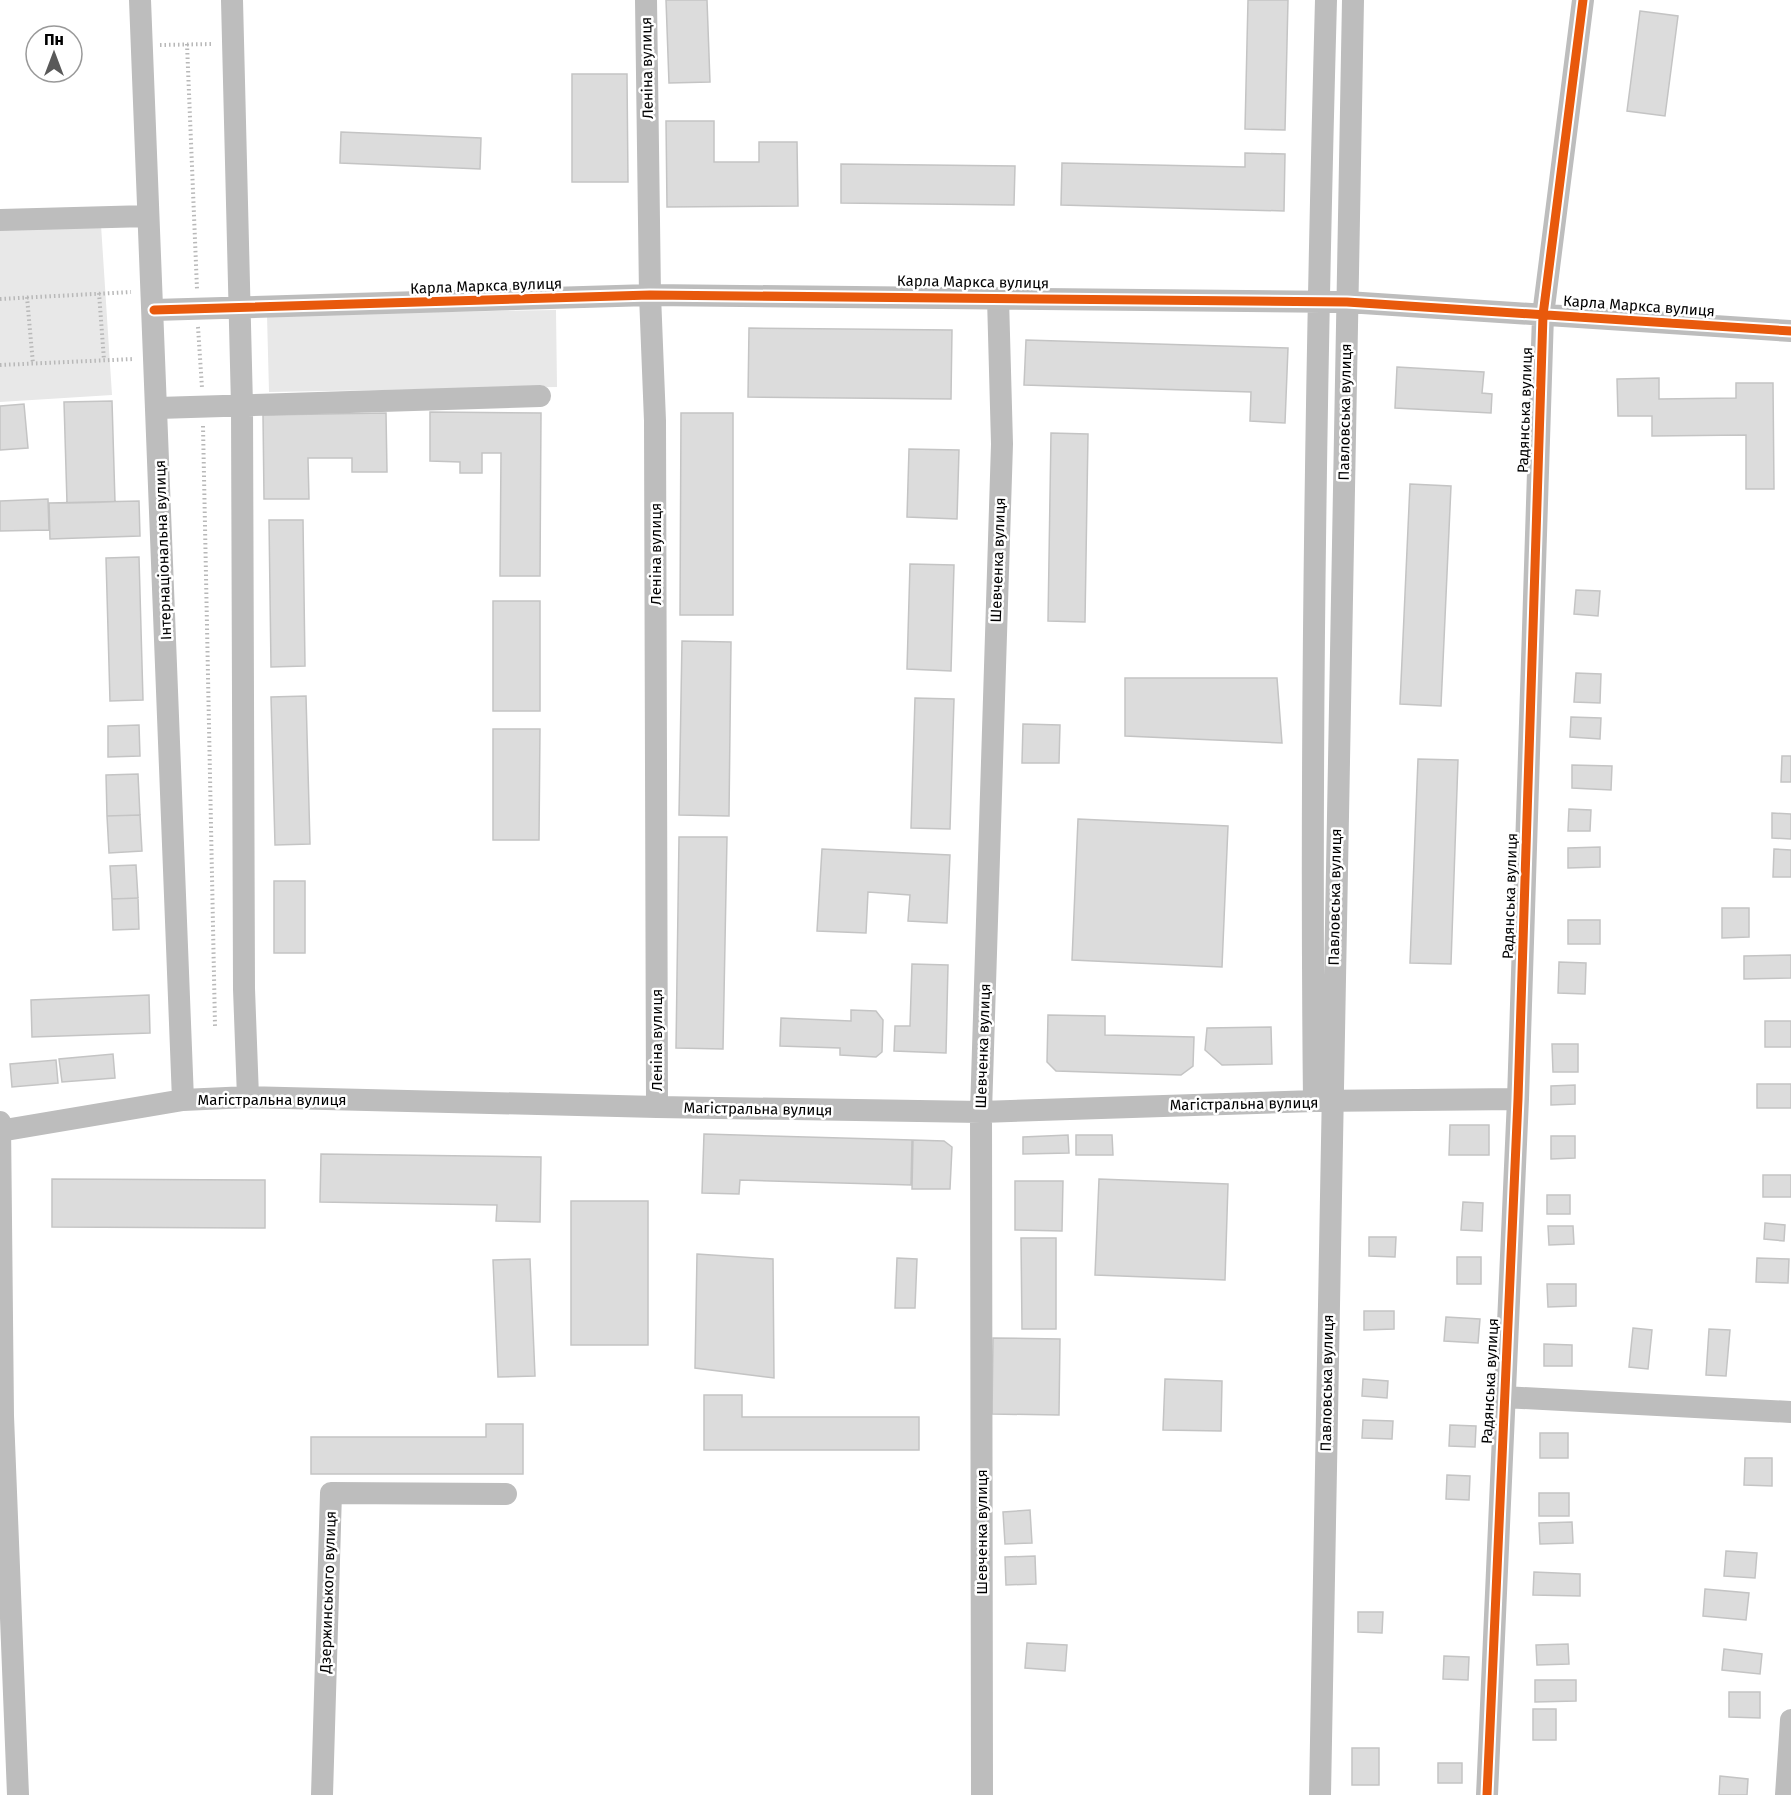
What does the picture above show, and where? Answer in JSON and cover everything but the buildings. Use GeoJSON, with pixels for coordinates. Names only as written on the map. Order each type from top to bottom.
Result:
{"type":"FeatureCollection","features":[{"type":"Feature","properties":{"kind":"street","name":"Інтернаціональна вулиця"},"geometry":{"type":"LineString","coordinates":[[140,0],[158,408],[183,1100]]}},
{"type":"Feature","properties":{"kind":"street"},"geometry":{"type":"LineString","coordinates":[[232,0],[242,406],[244,989],[248,1097]]}},
{"type":"Feature","properties":{"kind":"street","name":"Леніна вулиця"},"geometry":{"type":"LineString","coordinates":[[646,0],[650,295],[655,421],[657,1107]]}},
{"type":"Feature","properties":{"kind":"street","name":"Павловська вулиця"},"geometry":{"type":"LineString","coordinates":[[1323,1102],[1311,836],[1318,301],[1326,0]]}},
{"type":"Feature","properties":{"kind":"street","name":"Павловська вулиця"},"geometry":{"type":"LineString","coordinates":[[1320,1795],[1323,1102],[1347,302],[1353,0]]}},
{"type":"Feature","properties":{"kind":"street","name":"Радянська вулиця"},"geometry":{"type":"LineString","coordinates":[[1487,1795],[1518,1099],[1543,315],[1583,0]]}},
{"type":"Feature","properties":{"kind":"street"},"geometry":{"type":"LineString","coordinates":[[0,220],[148,216]]}},
{"type":"Feature","properties":{"kind":"street","name":"Карла Маркса вулиця"},"geometry":{"type":"LineString","coordinates":[[153,300],[198,310],[650,295],[1318,301],[1791,331]]}},
{"type":"Feature","properties":{"kind":"street","name":"Шевченка вулиця"},"geometry":{"type":"LineString","coordinates":[[982,1795],[981,1112],[1002,444],[998,298]]}},
{"type":"Feature","properties":{"kind":"street"},"geometry":{"type":"LineString","coordinates":[[158,408],[540,396]]}},
{"type":"Feature","properties":{"kind":"street","name":"Магістральна вулиця"},"geometry":{"type":"LineString","coordinates":[[0,1131],[183,1100],[248,1097],[981,1112],[1518,1099]]}},
{"type":"Feature","properties":{"kind":"street"},"geometry":{"type":"LineString","coordinates":[[0,1122],[3,1416],[18,1795]]}},
{"type":"Feature","properties":{"kind":"street"},"geometry":{"type":"LineString","coordinates":[[1504,1397],[1791,1412]]}},
{"type":"Feature","properties":{"kind":"street","name":"Дзержинського вулиця"},"geometry":{"type":"LineString","coordinates":[[322,1795],[331,1493],[506,1494]]}},
{"type":"Feature","properties":{"kind":"street"},"geometry":{"type":"LineString","coordinates":[[1786,1795],[1791,1720]]}},
{"type":"Feature","properties":{"kind":"path"},"geometry":{"type":"LineString","coordinates":[[141,46],[233,43]]}},
{"type":"Feature","properties":{"kind":"path"},"geometry":{"type":"LineString","coordinates":[[187,44],[203,408],[215,1026]]}},
{"type":"Feature","properties":{"kind":"path"},"geometry":{"type":"LineString","coordinates":[[99,293],[104,360]]}},
{"type":"Feature","properties":{"kind":"path"},"geometry":{"type":"LineString","coordinates":[[0,299],[99,293],[153,300]]}},
{"type":"Feature","properties":{"kind":"path"},"geometry":{"type":"LineString","coordinates":[[27,297],[33,364]]}},
{"type":"Feature","properties":{"kind":"path"},"geometry":{"type":"LineString","coordinates":[[0,365],[156,358]]}},
{"type":"Feature","properties":{"kind":"shaded area"},"geometry":{"type":"Polygon","coordinates":[[[101,225],[112,395],[0,402],[0,227],[101,225]]]}},
{"type":"Feature","properties":{"kind":"shaded area"},"geometry":{"type":"Polygon","coordinates":[[[556,310],[557,387],[269,392],[267,315],[556,310]]]}},
{"type":"Feature","properties":{"kind":"cycle path"},"geometry":{"type":"LineString","coordinates":[[1487,1795],[1518,1099],[1543,315],[1583,0]]}},
{"type":"Feature","properties":{"kind":"cycle path"},"geometry":{"type":"LineString","coordinates":[[154,310],[650,295],[1347,302],[1791,331]]}}]}
